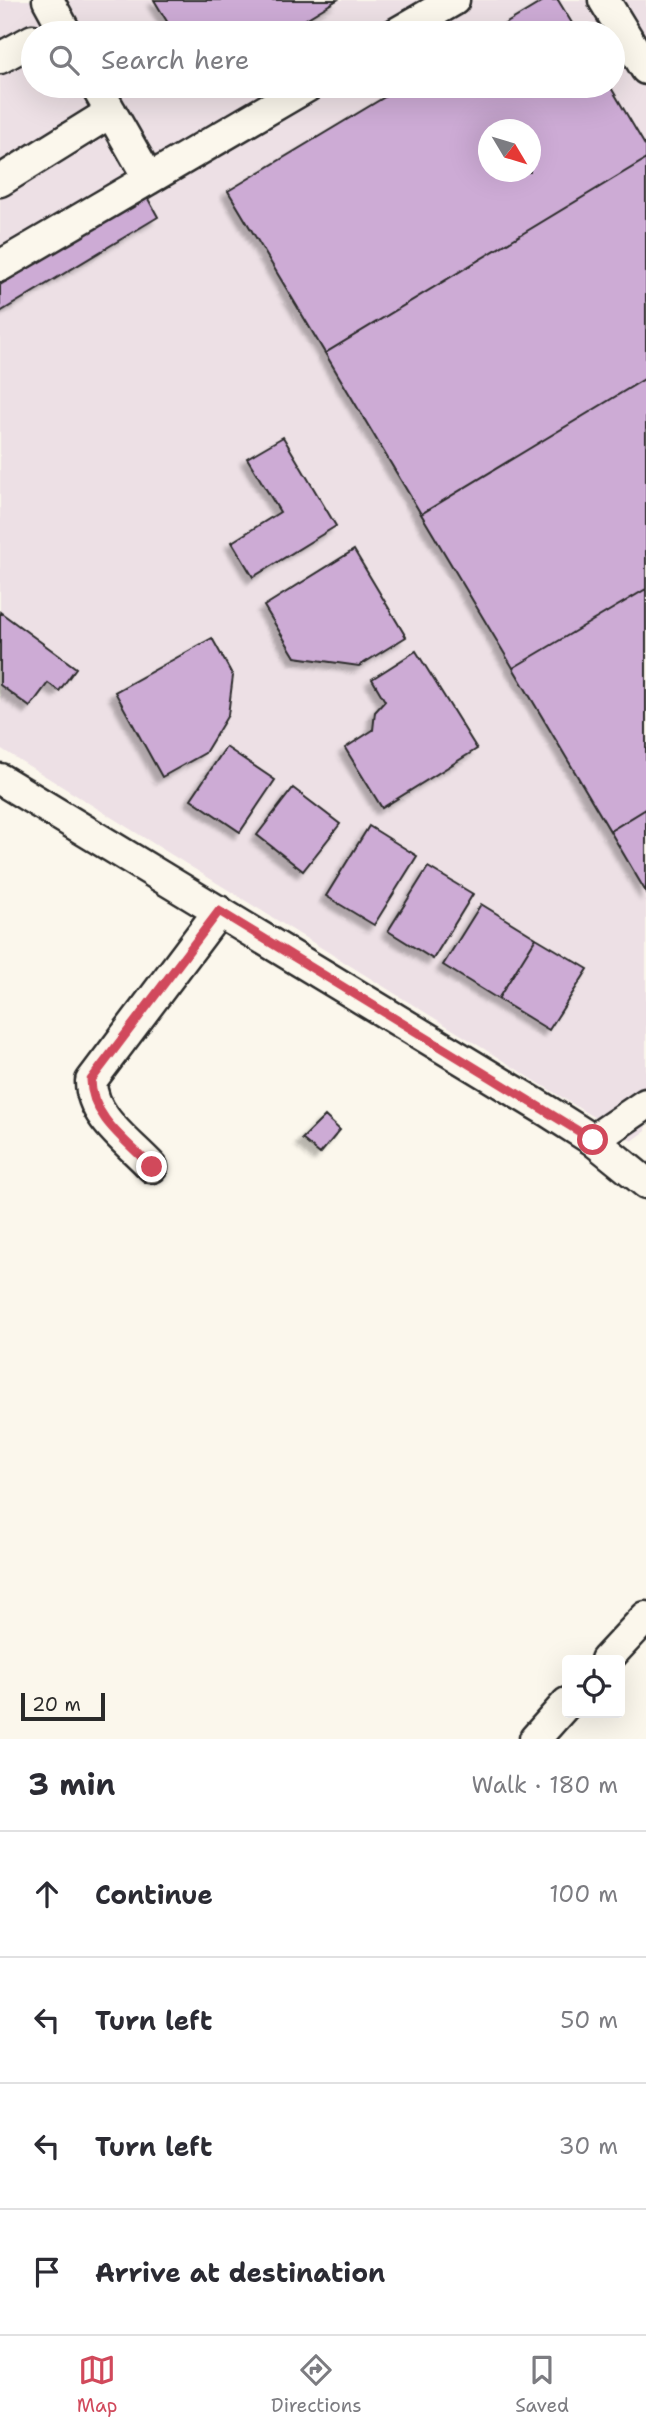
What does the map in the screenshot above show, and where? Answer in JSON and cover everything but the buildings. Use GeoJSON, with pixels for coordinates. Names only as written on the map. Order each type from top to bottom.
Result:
{"type":"FeatureCollection","features":[{"type":"Feature","properties":{"kind":"street"},"geometry":{"type":"LineString","coordinates":[[418,21],[454,0]]}},
{"type":"Feature","properties":{"kind":"street"},"geometry":{"type":"LineString","coordinates":[[604,0],[617,21]]}},
{"type":"Feature","properties":{"kind":"street"},"geometry":{"type":"LineString","coordinates":[[625,34],[646,69]]}},
{"type":"Feature","properties":{"kind":"street"},"geometry":{"type":"LineString","coordinates":[[0,58],[21,47]]}},
{"type":"Feature","properties":{"kind":"street"},"geometry":{"type":"LineString","coordinates":[[103,98],[149,179]]}},
{"type":"Feature","properties":{"kind":"street"},"geometry":{"type":"LineString","coordinates":[[0,266],[287,98]]}},
{"type":"Feature","properties":{"kind":"street"},"geometry":{"type":"LineString","coordinates":[[0,181],[111,112]]}},
{"type":"Feature","properties":{"kind":"street"},"geometry":{"type":"LineString","coordinates":[[0,779],[593,1140],[646,1182]]}},
{"type":"Feature","properties":{"kind":"street"},"geometry":{"type":"LineString","coordinates":[[152,1167],[97,1110],[91,1096],[91,1080],[219,911]]}},
{"type":"Feature","properties":{"kind":"street"},"geometry":{"type":"LineString","coordinates":[[593,1140],[646,1104]]}},
{"type":"Feature","properties":{"kind":"street"},"geometry":{"type":"LineString","coordinates":[[611,1655],[646,1616]]}},
{"type":"Feature","properties":{"kind":"street"},"geometry":{"type":"LineString","coordinates":[[535,1739],[562,1709]]}},
{"type":"Feature","properties":{"kind":"shaded area"},"geometry":{"type":"Polygon","coordinates":[[[0,0],[646,0],[646,1131],[632,1141],[0,748],[0,0]]]}},
{"type":"Feature","properties":{"kind":"route"},"geometry":{"type":"LineString","coordinates":[[152,1167],[97,1110],[91,1096],[91,1080],[219,911],[593,1140]]}}]}
